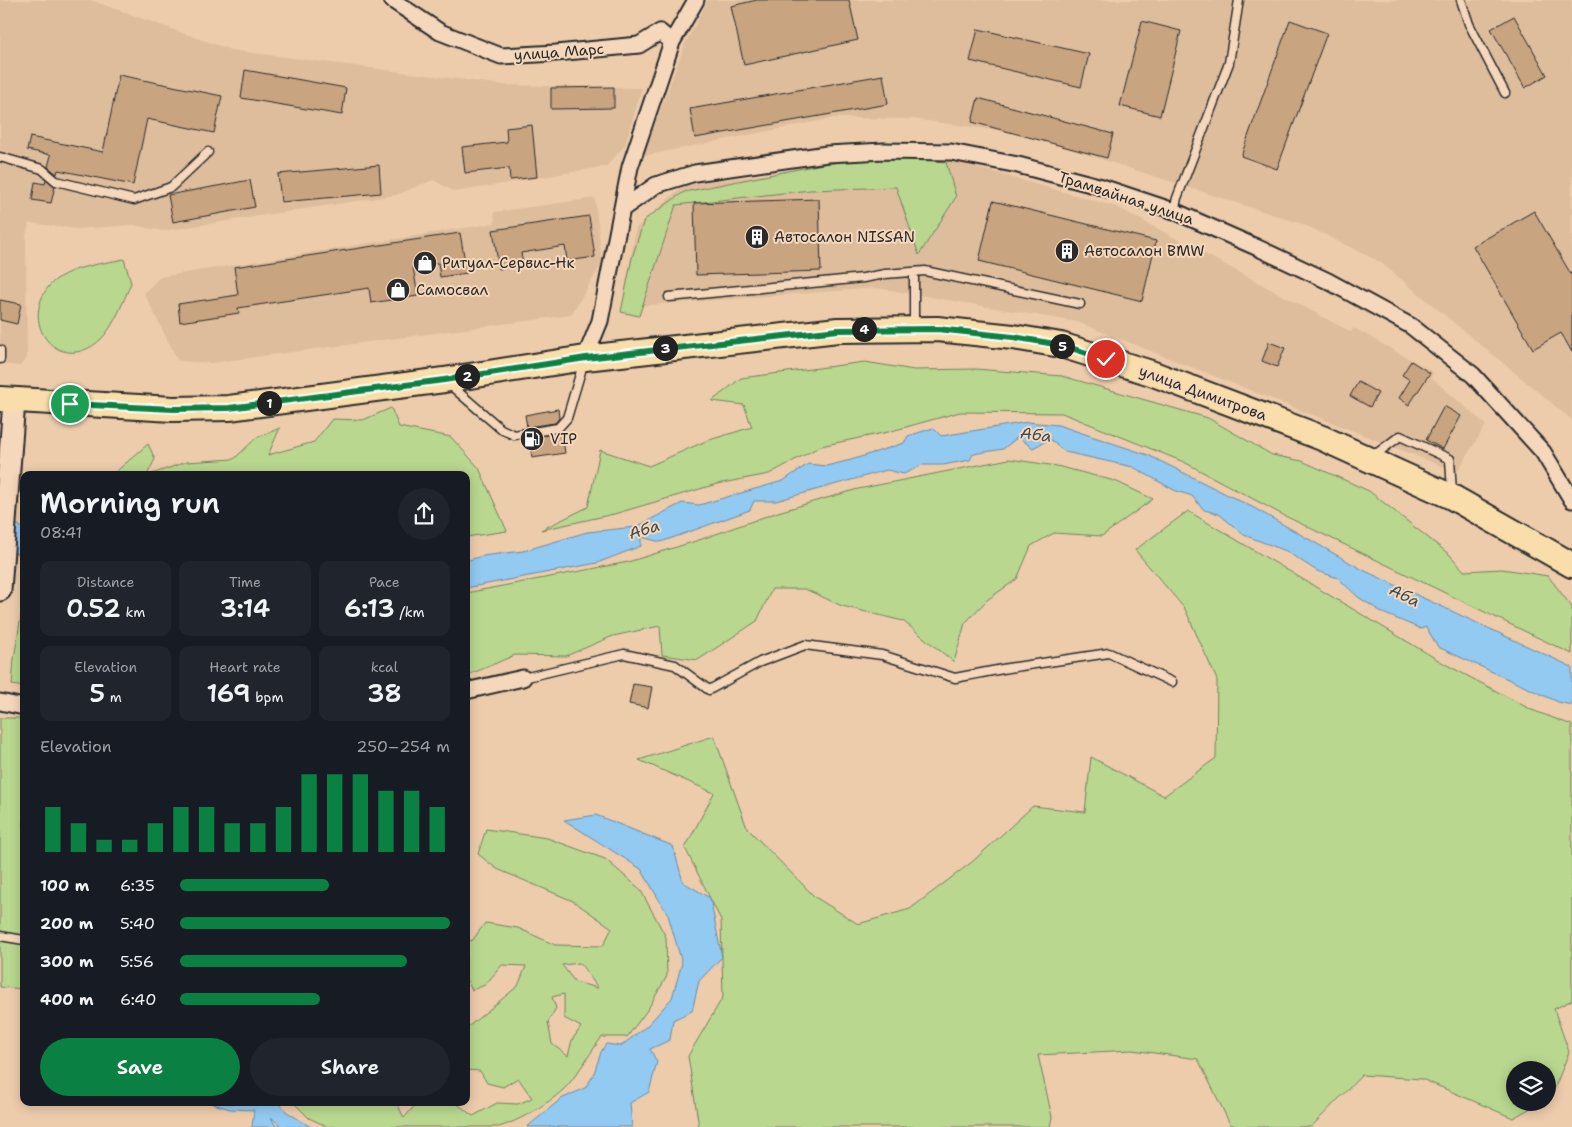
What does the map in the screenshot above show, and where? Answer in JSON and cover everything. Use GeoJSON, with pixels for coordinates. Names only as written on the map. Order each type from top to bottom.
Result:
{"type":"FeatureCollection","features":[{"type":"Feature","properties":{"kind":"main road","name":"улица Димитрова"},"geometry":{"type":"LineString","coordinates":[[7,400],[173,409],[229,408],[444,380],[586,358],[838,330],[937,329],[1013,337],[1061,345],[1151,373],[1322,438],[1452,497],[1572,565]]}},
{"type":"Feature","properties":{"kind":"street","name":"улица Марс"},"geometry":{"type":"LineString","coordinates":[[392,0],[440,32],[501,56],[639,45],[660,32],[672,42]]}},
{"type":"Feature","properties":{"kind":"street"},"geometry":{"type":"LineString","coordinates":[[586,358],[600,321],[630,167],[672,42],[696,0]]}},
{"type":"Feature","properties":{"kind":"street","name":"Трамвайная улица"},"geometry":{"type":"LineString","coordinates":[[622,209],[656,185],[695,172],[827,154],[884,151],[951,152],[1018,165],[1102,187],[1174,211],[1328,281],[1411,326],[1473,375],[1543,452],[1572,500]]}},
{"type":"Feature","properties":{"kind":"street"},"geometry":{"type":"LineString","coordinates":[[0,590],[9,474],[7,400]]}},
{"type":"Feature","properties":{"kind":"street"},"geometry":{"type":"LineString","coordinates":[[470,690],[523,678]]}},
{"type":"Feature","properties":{"kind":"street"},"geometry":{"type":"LineString","coordinates":[[0,702],[20,706]]}},
{"type":"Feature","properties":{"kind":"lane"},"geometry":{"type":"LineString","coordinates":[[1174,211],[1177,198],[1228,63],[1240,0]]}},
{"type":"Feature","properties":{"kind":"lane"},"geometry":{"type":"LineString","coordinates":[[1460,0],[1469,24],[1505,93]]}},
{"type":"Feature","properties":{"kind":"lane"},"geometry":{"type":"LineString","coordinates":[[0,157],[42,169],[56,181],[134,200],[171,187],[208,152]]}},
{"type":"Feature","properties":{"kind":"lane"},"geometry":{"type":"LineString","coordinates":[[914,272],[914,329]]}},
{"type":"Feature","properties":{"kind":"lane"},"geometry":{"type":"LineString","coordinates":[[669,297],[925,272],[948,275],[1080,304]]}},
{"type":"Feature","properties":{"kind":"lane"},"geometry":{"type":"LineString","coordinates":[[0,350],[0,359]]}},
{"type":"Feature","properties":{"kind":"lane"},"geometry":{"type":"LineString","coordinates":[[444,380],[501,429],[514,435],[558,428],[567,418],[586,358]]}},
{"type":"Feature","properties":{"kind":"lane"},"geometry":{"type":"LineString","coordinates":[[1369,460],[1400,436],[1450,459],[1452,497]]}},
{"type":"Feature","properties":{"kind":"lane"},"geometry":{"type":"LineString","coordinates":[[523,678],[624,654],[675,665],[709,690],[760,662],[805,645],[882,655],[955,678],[1109,653],[1172,682]]}},
{"type":"Feature","properties":{"kind":"lane"},"geometry":{"type":"LineString","coordinates":[[0,936],[20,939]]}},
{"type":"Feature","properties":{"kind":"shaded area"},"geometry":{"type":"Polygon","coordinates":[[[0,0],[90,0],[231,50],[504,85],[642,88],[625,145],[607,166],[455,192],[433,180],[396,195],[163,231],[134,225],[77,229],[29,223],[26,237],[27,358],[20,366],[0,364],[0,0]]]}},
{"type":"Feature","properties":{"kind":"shaded area"},"geometry":{"type":"Polygon","coordinates":[[[708,0],[1572,0],[1572,420],[1380,262],[1305,225],[1023,134],[912,119],[834,118],[643,156],[685,44],[708,0]]]}},
{"type":"Feature","properties":{"kind":"shaded area"},"geometry":{"type":"Polygon","coordinates":[[[951,160],[1117,207],[1351,332],[1354,328],[1433,372],[1431,377],[1486,425],[1457,472],[1077,322],[877,288],[622,307],[636,228],[685,184],[886,161],[951,160]]]}},
{"type":"Feature","properties":{"kind":"shaded area"},"geometry":{"type":"Polygon","coordinates":[[[595,198],[602,263],[571,315],[211,363],[178,361],[144,293],[160,277],[495,223],[494,212],[595,198]]]}},
{"type":"Feature","properties":{"kind":"green space"},"geometry":{"type":"Polygon","coordinates":[[[892,157],[946,162],[956,197],[919,255],[896,187],[810,190],[676,205],[639,316],[621,312],[632,258],[644,220],[684,192],[823,164],[892,157]]]}},
{"type":"Feature","properties":{"kind":"green space"},"geometry":{"type":"Polygon","coordinates":[[[124,259],[131,283],[114,321],[105,335],[85,350],[71,352],[58,349],[48,341],[41,330],[38,316],[41,301],[49,286],[64,274],[74,270],[124,259]]]}},
{"type":"Feature","properties":{"kind":"green space"},"geometry":{"type":"Polygon","coordinates":[[[865,362],[914,370],[976,369],[1062,376],[1208,418],[1272,455],[1302,461],[1369,491],[1450,555],[1464,571],[1502,569],[1548,576],[1572,607],[1572,654],[1285,516],[1184,462],[1062,413],[960,412],[888,432],[821,446],[769,474],[717,484],[614,514],[541,530],[588,507],[600,450],[649,466],[706,441],[752,427],[744,405],[712,401],[741,378],[865,362]]]}},
{"type":"Feature","properties":{"kind":"green space"},"geometry":{"type":"Polygon","coordinates":[[[391,408],[399,427],[451,437],[479,468],[507,531],[470,536],[470,471],[160,471],[186,462],[234,459],[256,438],[280,428],[268,455],[314,442],[332,419],[363,420],[391,408]]]}},
{"type":"Feature","properties":{"kind":"green space"},"geometry":{"type":"Polygon","coordinates":[[[148,444],[155,459],[149,471],[117,471],[148,444]]]}},
{"type":"Feature","properties":{"kind":"green space"},"geometry":{"type":"Polygon","coordinates":[[[1009,459],[1057,466],[1115,481],[1153,499],[1102,536],[1054,533],[1031,546],[1017,579],[987,600],[965,623],[954,662],[903,621],[842,606],[805,589],[772,589],[757,621],[698,660],[662,655],[660,626],[613,636],[566,656],[515,655],[470,674],[470,592],[628,562],[699,540],[778,512],[858,489],[1009,459]]]}},
{"type":"Feature","properties":{"kind":"green space"},"geometry":{"type":"Polygon","coordinates":[[[1188,511],[1445,664],[1532,710],[1572,725],[1572,1000],[1554,1009],[1569,1052],[1556,1085],[1556,1061],[1506,1061],[1506,1111],[1526,1111],[1513,1118],[1422,1079],[1362,1075],[1311,1127],[1239,1127],[1230,1124],[1198,1059],[1132,1050],[1038,1055],[1052,1117],[1050,1127],[699,1127],[688,1056],[723,997],[721,920],[685,848],[714,793],[639,760],[714,736],[747,828],[815,897],[858,924],[910,909],[972,862],[1033,806],[1085,812],[1091,757],[1164,796],[1216,758],[1217,680],[1185,609],[1135,550],[1188,511]]]}},
{"type":"Feature","properties":{"kind":"green space"},"geometry":{"type":"Polygon","coordinates":[[[20,622],[20,686],[12,685],[20,622]]]}},
{"type":"Feature","properties":{"kind":"green space"},"geometry":{"type":"Polygon","coordinates":[[[0,718],[20,718],[20,989],[0,987],[0,718]]]}},
{"type":"Feature","properties":{"kind":"green space"},"geometry":{"type":"Polygon","coordinates":[[[486,829],[547,838],[605,859],[640,889],[666,937],[667,976],[648,1009],[627,1037],[602,1037],[573,1079],[563,1090],[524,1116],[499,1127],[328,1127],[309,1118],[297,1106],[398,1106],[404,1118],[414,1106],[460,1106],[473,1116],[497,1103],[518,1104],[532,1098],[518,1078],[503,1087],[487,1083],[480,1071],[470,1070],[470,1025],[518,986],[526,966],[502,965],[485,985],[472,990],[470,986],[470,940],[472,941],[485,923],[518,928],[555,945],[603,946],[612,928],[573,901],[497,869],[478,854],[486,829]],[[580,963],[562,965],[575,982],[598,988],[580,963]],[[564,994],[552,997],[556,1008],[548,1022],[552,1044],[568,1056],[572,1040],[581,1027],[564,1018],[564,994]]]}},
{"type":"Feature","properties":{"kind":"water","name":"Аба"},"geometry":{"type":"Polygon","coordinates":[[[1028,422],[1058,425],[1148,455],[1254,508],[1363,570],[1572,667],[1572,705],[1558,702],[1438,647],[1426,627],[1421,629],[1383,613],[1358,597],[1338,578],[1317,571],[1286,551],[1244,535],[1219,514],[1204,510],[1192,496],[1174,490],[1133,467],[1065,452],[1050,439],[1033,448],[1018,437],[1003,449],[973,454],[970,460],[943,465],[922,465],[904,474],[887,470],[776,501],[754,501],[750,510],[661,542],[641,537],[641,546],[597,563],[470,587],[470,560],[482,556],[523,551],[587,532],[636,527],[682,503],[699,505],[783,481],[808,464],[826,466],[851,460],[904,443],[908,436],[933,428],[941,436],[1028,422]]]}},
{"type":"Feature","properties":{"kind":"water"},"geometry":{"type":"Polygon","coordinates":[[[0,512],[20,526],[20,556],[0,541],[0,512]]]}},
{"type":"Feature","properties":{"kind":"water"},"geometry":{"type":"Polygon","coordinates":[[[596,815],[673,846],[683,882],[710,898],[722,957],[699,981],[692,1011],[673,1020],[670,1040],[650,1049],[657,1062],[649,1092],[630,1103],[632,1127],[527,1127],[561,1099],[585,1088],[593,1076],[601,1052],[606,1044],[621,1046],[648,1025],[672,998],[682,963],[668,915],[641,869],[564,820],[596,815]]]}},
{"type":"Feature","properties":{"kind":"water"},"geometry":{"type":"Polygon","coordinates":[[[220,1106],[282,1106],[287,1112],[311,1127],[282,1127],[271,1117],[276,1127],[252,1127],[254,1110],[230,1109],[220,1106]]]}},
{"type":"Feature","properties":{"kind":"building"},"geometry":{"type":"Polygon","coordinates":[[[757,0],[849,0],[858,40],[744,65],[731,6],[757,0]]]}},
{"type":"Feature","properties":{"kind":"building"},"geometry":{"type":"Polygon","coordinates":[[[1514,16],[1547,75],[1525,88],[1491,29],[1514,16]]]}},
{"type":"Feature","properties":{"kind":"building"},"geometry":{"type":"Polygon","coordinates":[[[1290,20],[1327,33],[1277,169],[1241,156],[1290,20]]]}},
{"type":"Feature","properties":{"kind":"building"},"geometry":{"type":"Polygon","coordinates":[[[1142,21],[1181,31],[1160,116],[1120,106],[1142,21]]]}},
{"type":"Feature","properties":{"kind":"building"},"geometry":{"type":"Polygon","coordinates":[[[978,29],[1089,54],[1081,87],[970,61],[978,29]]]}},
{"type":"Feature","properties":{"kind":"building"},"geometry":{"type":"Polygon","coordinates":[[[245,70],[346,88],[342,115],[241,98],[245,70]]]}},
{"type":"Feature","properties":{"kind":"building"},"geometry":{"type":"Polygon","coordinates":[[[119,75],[222,96],[214,133],[147,119],[133,185],[58,170],[57,174],[48,167],[51,155],[27,150],[30,137],[103,152],[119,75]]]}},
{"type":"Feature","properties":{"kind":"building"},"geometry":{"type":"Polygon","coordinates":[[[883,75],[888,104],[695,138],[690,109],[883,75]]]}},
{"type":"Feature","properties":{"kind":"building"},"geometry":{"type":"Polygon","coordinates":[[[614,87],[614,108],[551,109],[551,88],[614,87]]]}},
{"type":"Feature","properties":{"kind":"building"},"geometry":{"type":"Polygon","coordinates":[[[978,98],[1113,134],[1107,158],[972,122],[978,98]]]}},
{"type":"Feature","properties":{"kind":"building"},"geometry":{"type":"Polygon","coordinates":[[[532,125],[537,177],[510,180],[509,168],[465,173],[462,147],[507,142],[506,128],[532,125]]]}},
{"type":"Feature","properties":{"kind":"building"},"geometry":{"type":"Polygon","coordinates":[[[379,165],[381,193],[281,202],[278,174],[379,165]]]}},
{"type":"Feature","properties":{"kind":"building"},"geometry":{"type":"Polygon","coordinates":[[[46,179],[55,186],[51,203],[32,200],[35,182],[45,184],[46,179]]]}},
{"type":"Feature","properties":{"kind":"building"},"geometry":{"type":"Polygon","coordinates":[[[250,180],[255,207],[173,222],[168,195],[250,180]]]}},
{"type":"Feature","properties":{"kind":"building","name":"Автосалон NISSAN"},"geometry":{"type":"Polygon","coordinates":[[[819,199],[821,271],[696,275],[694,203],[819,199]]]}},
{"type":"Feature","properties":{"kind":"building","name":"Автосалон BMW"},"geometry":{"type":"Polygon","coordinates":[[[993,201],[1156,241],[1142,301],[979,261],[993,201]]]}},
{"type":"Feature","properties":{"kind":"building"},"geometry":{"type":"Polygon","coordinates":[[[1534,211],[1572,276],[1572,352],[1561,333],[1533,349],[1473,246],[1534,211]]]}},
{"type":"Feature","properties":{"kind":"building"},"geometry":{"type":"Polygon","coordinates":[[[589,216],[595,257],[567,261],[565,246],[521,253],[523,265],[499,269],[493,230],[589,216]]]}},
{"type":"Feature","properties":{"kind":"building"},"geometry":{"type":"Polygon","coordinates":[[[460,233],[467,273],[440,277],[438,263],[413,267],[418,296],[371,303],[369,288],[238,308],[239,313],[180,322],[178,304],[238,295],[234,267],[460,233]]]}},
{"type":"Feature","properties":{"kind":"building"},"geometry":{"type":"Polygon","coordinates":[[[0,300],[21,304],[17,324],[0,320],[0,300]]]}},
{"type":"Feature","properties":{"kind":"building"},"geometry":{"type":"Polygon","coordinates":[[[1269,342],[1285,348],[1277,367],[1262,361],[1269,342]]]}},
{"type":"Feature","properties":{"kind":"building"},"geometry":{"type":"Polygon","coordinates":[[[1411,361],[1430,373],[1409,405],[1399,398],[1410,380],[1402,375],[1411,361]]]}},
{"type":"Feature","properties":{"kind":"building"},"geometry":{"type":"Polygon","coordinates":[[[1358,382],[1378,393],[1370,407],[1350,396],[1358,382]]]}},
{"type":"Feature","properties":{"kind":"building"},"geometry":{"type":"Polygon","coordinates":[[[1444,406],[1461,416],[1443,449],[1426,440],[1444,406]]]}},
{"type":"Feature","properties":{"kind":"building"},"geometry":{"type":"Polygon","coordinates":[[[558,409],[559,418],[555,423],[527,427],[525,415],[558,409]]]}},
{"type":"Feature","properties":{"kind":"building"},"geometry":{"type":"Polygon","coordinates":[[[562,432],[565,453],[532,458],[529,438],[562,432]]]}},
{"type":"Feature","properties":{"kind":"building"},"geometry":{"type":"Polygon","coordinates":[[[633,684],[652,687],[648,708],[629,704],[633,684]]]}},
{"type":"Feature","properties":{"kind":"place","name":"Автосалон NISSAN"},"geometry":{"type":"Point","coordinates":[757,237]}},
{"type":"Feature","properties":{"kind":"place","name":"Автосалон BMW"},"geometry":{"type":"Point","coordinates":[1067,251]}},
{"type":"Feature","properties":{"kind":"place","name":"Ритуал-Сервис-Нк"},"geometry":{"type":"Point","coordinates":[425,263]}},
{"type":"Feature","properties":{"kind":"place","name":"Самосвал"},"geometry":{"type":"Point","coordinates":[398,290]}},
{"type":"Feature","properties":{"kind":"place","name":"VIP"},"geometry":{"type":"Point","coordinates":[532,439]}},
{"type":"Feature","properties":{"kind":"route"},"geometry":{"type":"LineString","coordinates":[[70,404],[173,409],[229,408],[444,380],[586,358],[725,341],[838,330],[937,329],[1013,337],[1061,345],[1106,359]]}}]}
